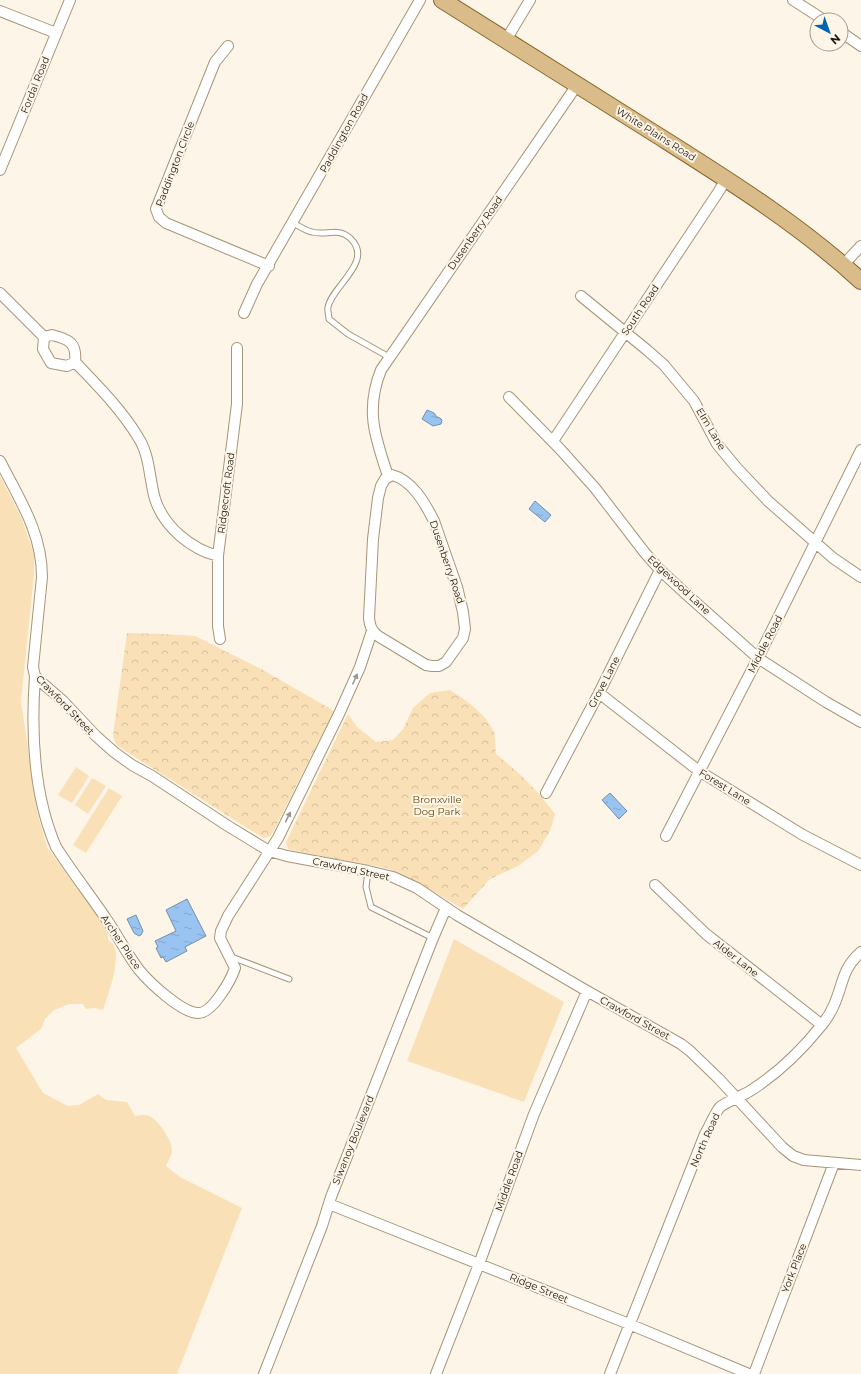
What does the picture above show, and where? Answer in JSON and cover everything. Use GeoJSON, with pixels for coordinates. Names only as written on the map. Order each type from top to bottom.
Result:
{"type":"FeatureCollection","features":[{"type":"Feature","properties":{"kind":"main road","name":"White Plains Road"},"geometry":{"type":"LineString","coordinates":[[442,0],[726,179],[790,223],[861,281]]}},
{"type":"Feature","properties":{"kind":"street","name":"Fordal Road"},"geometry":{"type":"LineString","coordinates":[[0,170],[70,0]]}},
{"type":"Feature","properties":{"kind":"street","name":"Paddington Road"},"geometry":{"type":"LineString","coordinates":[[269,266],[420,0]]}},
{"type":"Feature","properties":{"kind":"street"},"geometry":{"type":"LineString","coordinates":[[506,40],[530,0]]}},
{"type":"Feature","properties":{"kind":"street"},"geometry":{"type":"LineString","coordinates":[[793,0],[812,12]]}},
{"type":"Feature","properties":{"kind":"street"},"geometry":{"type":"LineString","coordinates":[[0,11],[56,33]]}},
{"type":"Feature","properties":{"kind":"street"},"geometry":{"type":"LineString","coordinates":[[849,38],[861,46]]}},
{"type":"Feature","properties":{"kind":"street","name":"Paddington Circle"},"geometry":{"type":"LineString","coordinates":[[228,46],[215,62],[156,209],[159,217],[166,223],[269,266]]}},
{"type":"Feature","properties":{"kind":"street","name":"Dusenberry Road"},"geometry":{"type":"LineString","coordinates":[[372,631],[426,665],[432,666],[439,666],[446,662],[462,638],[465,629],[463,612],[457,587],[434,521],[409,484],[392,474],[388,476],[374,429],[372,398],[381,370],[389,357],[577,85]]}},
{"type":"Feature","properties":{"kind":"street","name":"South Road"},"geometry":{"type":"LineString","coordinates":[[552,440],[626,332],[726,179]]}},
{"type":"Feature","properties":{"kind":"street"},"geometry":{"type":"LineString","coordinates":[[843,265],[861,246]]}},
{"type":"Feature","properties":{"kind":"street"},"geometry":{"type":"LineString","coordinates":[[244,313],[257,284],[269,266]]}},
{"type":"Feature","properties":{"kind":"street"},"geometry":{"type":"LineString","coordinates":[[0,293],[44,337],[43,349],[51,363],[67,366],[75,362]]}},
{"type":"Feature","properties":{"kind":"street","name":"Elm Lane"},"geometry":{"type":"LineString","coordinates":[[581,296],[664,365],[701,412],[717,444],[768,501],[833,558],[861,576]]}},
{"type":"Feature","properties":{"kind":"street"},"geometry":{"type":"LineString","coordinates":[[44,337],[52,335],[63,337],[70,342],[75,348],[75,362]]}},
{"type":"Feature","properties":{"kind":"street","name":"Ridgecroft Road"},"geometry":{"type":"LineString","coordinates":[[220,639],[218,626],[218,556],[236,404],[237,348]]}},
{"type":"Feature","properties":{"kind":"street"},"geometry":{"type":"LineString","coordinates":[[75,362],[106,393],[139,437],[146,455],[156,500],[170,526],[194,546],[207,553],[218,556]]}},
{"type":"Feature","properties":{"kind":"street","name":"Edgewood Lane"},"geometry":{"type":"LineString","coordinates":[[509,397],[552,440],[595,488],[660,570],[758,658],[826,702],[861,722]]}},
{"type":"Feature","properties":{"kind":"street","name":"Middle Road"},"geometry":{"type":"LineString","coordinates":[[666,836],[758,658],[861,450]]}},
{"type":"Feature","properties":{"kind":"street","name":"Crawford Street"},"geometry":{"type":"LineString","coordinates":[[0,461],[32,524],[40,549],[42,577],[33,667],[35,676],[96,736],[120,756],[269,851],[393,877],[417,888],[446,908],[587,991],[681,1044],[698,1059],[737,1098],[782,1147],[793,1156],[804,1160],[861,1166]]}},
{"type":"Feature","properties":{"kind":"street"},"geometry":{"type":"LineString","coordinates":[[372,631],[369,618],[373,539],[378,498],[381,486],[388,476]]}},
{"type":"Feature","properties":{"kind":"street","name":"Grove Lane"},"geometry":{"type":"LineString","coordinates":[[546,793],[599,693],[660,570]]}},
{"type":"Feature","properties":{"kind":"street","name":"Archer Place"},"geometry":{"type":"LineString","coordinates":[[35,676],[33,706],[36,759],[42,802],[56,847],[140,970],[164,995],[197,1014],[203,1013],[211,1006],[232,976],[235,968],[220,938],[221,930],[228,916],[278,838],[339,714],[360,667],[372,631]]}},
{"type":"Feature","properties":{"kind":"street","name":"Forest Lane"},"geometry":{"type":"LineString","coordinates":[[599,693],[699,771],[803,835],[861,865]]}},
{"type":"Feature","properties":{"kind":"street","name":"Alder Lane"},"geometry":{"type":"LineString","coordinates":[[655,885],[706,934],[822,1025]]}},
{"type":"Feature","properties":{"kind":"street","name":"Siwanoy Boulevard"},"geometry":{"type":"LineString","coordinates":[[264,1374],[322,1226],[329,1204],[446,908]]}},
{"type":"Feature","properties":{"kind":"street","name":"North Road"},"geometry":{"type":"LineString","coordinates":[[610,1374],[706,1134],[720,1107],[750,1091],[774,1074],[796,1055],[822,1025],[834,1005],[843,975],[849,964],[861,952]]}},
{"type":"Feature","properties":{"kind":"street","name":"Middle Road"},"geometry":{"type":"LineString","coordinates":[[436,1374],[479,1264],[534,1114],[587,991]]}},
{"type":"Feature","properties":{"kind":"street","name":"York Place"},"geometry":{"type":"LineString","coordinates":[[754,1374],[834,1163]]}},
{"type":"Feature","properties":{"kind":"street","name":"Ridge Street"},"geometry":{"type":"LineString","coordinates":[[329,1204],[629,1324],[748,1374]]}},
{"type":"Feature","properties":{"kind":"lane"},"geometry":{"type":"LineString","coordinates":[[293,223],[312,232],[336,231],[344,233],[351,239],[357,249],[357,261],[351,273],[333,296],[328,308],[329,319],[348,334],[389,357]]}},
{"type":"Feature","properties":{"kind":"lane"},"geometry":{"type":"LineString","coordinates":[[368,871],[366,887],[371,907],[433,938]]}},
{"type":"Feature","properties":{"kind":"lane"},"geometry":{"type":"LineString","coordinates":[[228,955],[289,979]]}},
{"type":"Feature","properties":{"kind":"green space"},"geometry":{"type":"Polygon","coordinates":[[[0,476],[21,517],[34,554],[34,574],[21,701],[37,811],[47,847],[104,925],[108,934],[108,940],[113,944],[116,958],[113,977],[103,1010],[94,1008],[86,1009],[83,1004],[69,1004],[54,1010],[45,1019],[41,1029],[16,1048],[43,1093],[68,1106],[79,1105],[98,1094],[106,1100],[127,1102],[135,1116],[145,1115],[154,1119],[165,1132],[172,1147],[172,1153],[166,1166],[180,1177],[242,1208],[177,1374],[0,1374],[0,476]]]}},
{"type":"Feature","properties":{"kind":"green space"},"geometry":{"type":"Polygon","coordinates":[[[127,633],[195,636],[263,670],[334,711],[273,832],[269,837],[264,838],[244,826],[116,745],[113,735],[127,633]]]}},
{"type":"Feature","properties":{"kind":"green space","name":"Bronxville Dog Park"},"geometry":{"type":"Polygon","coordinates":[[[450,690],[481,713],[494,732],[496,754],[528,782],[555,814],[550,831],[538,851],[518,866],[490,879],[463,909],[420,884],[387,868],[288,849],[286,842],[348,714],[357,727],[376,742],[393,740],[403,729],[413,708],[430,693],[450,690]]]}},
{"type":"Feature","properties":{"kind":"green space"},"geometry":{"type":"Polygon","coordinates":[[[76,767],[89,776],[72,803],[58,795],[76,767]]]}},
{"type":"Feature","properties":{"kind":"green space"},"geometry":{"type":"Polygon","coordinates":[[[92,778],[106,786],[88,814],[75,805],[92,778]]]}},
{"type":"Feature","properties":{"kind":"green space"},"geometry":{"type":"Polygon","coordinates":[[[109,788],[122,796],[86,853],[73,845],[109,788]]]}},
{"type":"Feature","properties":{"kind":"green space"},"geometry":{"type":"Polygon","coordinates":[[[454,939],[564,1002],[524,1102],[407,1061],[454,939]]]}},
{"type":"Feature","properties":{"kind":"water"},"geometry":{"type":"Polygon","coordinates":[[[427,410],[434,413],[442,420],[441,424],[433,426],[422,419],[427,410]]]}},
{"type":"Feature","properties":{"kind":"water"},"geometry":{"type":"Polygon","coordinates":[[[535,501],[551,515],[545,522],[529,509],[535,501]]]}},
{"type":"Feature","properties":{"kind":"water"},"geometry":{"type":"Polygon","coordinates":[[[610,793],[627,811],[619,819],[602,800],[610,793]]]}},
{"type":"Feature","properties":{"kind":"water"},"geometry":{"type":"Polygon","coordinates":[[[187,899],[206,936],[185,947],[187,951],[166,962],[163,957],[161,958],[156,948],[158,947],[155,941],[176,931],[166,910],[187,899]]]}},
{"type":"Feature","properties":{"kind":"water"},"geometry":{"type":"Polygon","coordinates":[[[136,915],[143,931],[139,936],[134,933],[127,919],[136,915]]]}}]}
